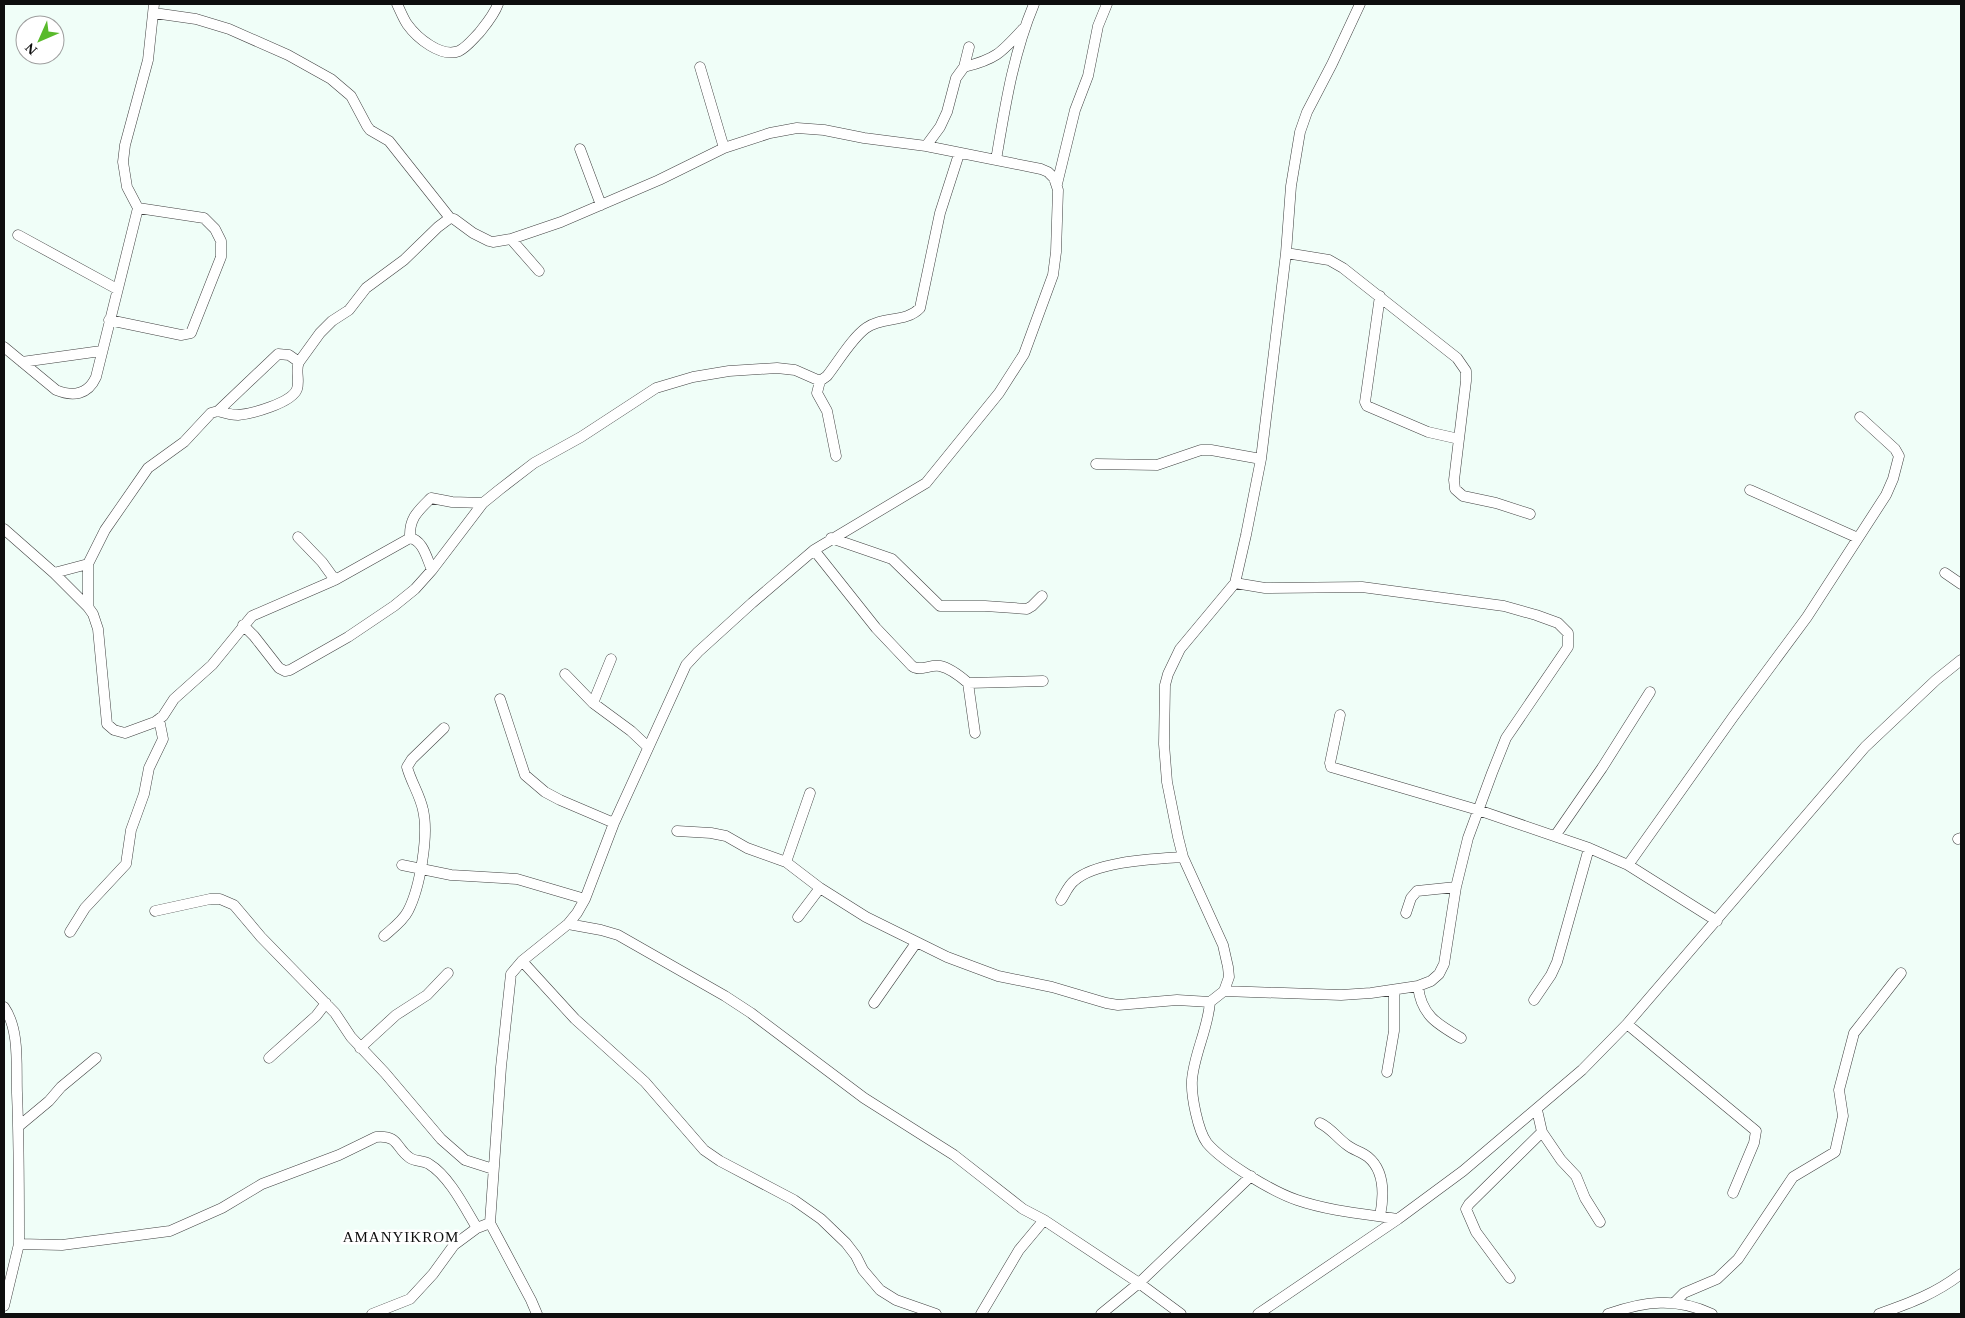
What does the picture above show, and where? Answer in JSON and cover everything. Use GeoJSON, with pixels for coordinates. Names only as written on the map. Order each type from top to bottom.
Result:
{"type":"FeatureCollection","features":[{"type":"Feature","properties":{"kind":"street"},"geometry":{"type":"LineString","coordinates":[[397,4],[406,24],[418,36],[435,48],[446,52],[455,52],[465,47],[492,16],[498,4]]}},
{"type":"Feature","properties":{"kind":"street"},"geometry":{"type":"LineString","coordinates":[[996,160],[1012,77],[1024,28],[1034,4]]}},
{"type":"Feature","properties":{"kind":"street"},"geometry":{"type":"LineString","coordinates":[[537,1314],[490,1222],[511,974],[522,961],[568,924],[577,913],[585,899],[614,823],[648,747],[682,672],[693,657],[814,550],[831,538],[926,483],[990,405],[1016,369],[1032,336],[1053,274],[1056,252],[1057,184],[1075,110],[1088,76],[1098,26],[1107,4]]}},
{"type":"Feature","properties":{"kind":"street"},"geometry":{"type":"LineString","coordinates":[[677,831],[726,836],[747,848],[786,862],[820,888],[866,917],[947,957],[998,976],[1052,987],[1118,1005],[1177,1000],[1210,1002],[1224,991],[1229,977],[1224,945],[1183,857],[1168,782],[1164,744],[1165,685],[1180,649],[1235,583],[1261,459],[1286,253],[1292,186],[1303,121],[1360,4]]}},
{"type":"Feature","properties":{"kind":"street"},"geometry":{"type":"LineString","coordinates":[[6,352],[22,362],[56,390],[67,394],[78,393],[89,390],[93,385],[138,208],[127,187],[123,162],[125,145],[148,60],[154,8],[229,29],[288,55],[332,79],[351,96],[367,126],[376,134],[386,138],[394,146],[450,218],[488,241],[493,242],[561,222],[659,180],[724,148],[770,133],[797,128],[824,130],[864,138],[926,146],[1041,169],[1048,172],[1057,184]]}},
{"type":"Feature","properties":{"kind":"street"},"geometry":{"type":"LineString","coordinates":[[964,67],[984,62],[997,55],[1024,28]]}},
{"type":"Feature","properties":{"kind":"street"},"geometry":{"type":"LineString","coordinates":[[926,146],[944,121],[956,78],[964,67],[969,47]]}},
{"type":"Feature","properties":{"kind":"street"},"geometry":{"type":"LineString","coordinates":[[700,67],[724,148]]}},
{"type":"Feature","properties":{"kind":"street"},"geometry":{"type":"LineString","coordinates":[[580,149],[601,205]]}},
{"type":"Feature","properties":{"kind":"street"},"geometry":{"type":"LineString","coordinates":[[836,456],[827,411],[816,393],[820,381],[827,376],[866,328],[881,322],[908,316],[916,313],[920,308],[940,213],[959,154]]}},
{"type":"Feature","properties":{"kind":"street"},"geometry":{"type":"LineString","coordinates":[[110,320],[181,335],[191,333],[221,257],[221,241],[215,229],[204,218],[138,208]]}},
{"type":"Feature","properties":{"kind":"street"},"geometry":{"type":"LineString","coordinates":[[218,411],[236,415],[243,414],[287,399],[297,388],[297,366],[320,332],[348,310],[366,288],[404,260],[442,223],[450,218]]}},
{"type":"Feature","properties":{"kind":"street"},"geometry":{"type":"LineString","coordinates":[[18,235],[118,289]]}},
{"type":"Feature","properties":{"kind":"street"},"geometry":{"type":"LineString","coordinates":[[511,238],[539,271]]}},
{"type":"Feature","properties":{"kind":"street"},"geometry":{"type":"LineString","coordinates":[[1286,253],[1312,256],[1336,264],[1443,345],[1462,363],[1466,371],[1466,381],[1454,486],[1457,492],[1463,496],[1496,503],[1530,514]]}},
{"type":"Feature","properties":{"kind":"street"},"geometry":{"type":"LineString","coordinates":[[1380,296],[1366,406],[1428,432],[1459,440]]}},
{"type":"Feature","properties":{"kind":"street"},"geometry":{"type":"LineString","coordinates":[[22,362],[101,351]]}},
{"type":"Feature","properties":{"kind":"street"},"geometry":{"type":"LineString","coordinates":[[88,607],[88,564],[105,530],[148,468],[184,442],[211,413],[218,411],[278,354],[289,355],[299,362]]}},
{"type":"Feature","properties":{"kind":"street"},"geometry":{"type":"LineString","coordinates":[[243,625],[279,668],[287,671],[348,637],[394,606],[415,589],[432,570],[483,503],[534,463],[582,437],[656,388],[693,377],[729,371],[777,368],[795,370],[820,381]]}},
{"type":"Feature","properties":{"kind":"street"},"geometry":{"type":"LineString","coordinates":[[1628,865],[1733,717],[1808,617],[1886,495],[1893,479],[1899,456],[1895,449],[1860,417]]}},
{"type":"Feature","properties":{"kind":"street"},"geometry":{"type":"LineString","coordinates":[[1096,464],[1157,465],[1201,450],[1261,459]]}},
{"type":"Feature","properties":{"kind":"street"},"geometry":{"type":"LineString","coordinates":[[1750,490],[1858,538]]}},
{"type":"Feature","properties":{"kind":"street"},"geometry":{"type":"LineString","coordinates":[[410,538],[410,524],[413,518],[432,498],[452,502],[483,503]]}},
{"type":"Feature","properties":{"kind":"street"},"geometry":{"type":"LineString","coordinates":[[4,529],[54,573],[93,614],[98,629],[107,724],[118,732],[125,733],[152,724],[159,719],[174,699],[212,665],[243,625],[255,614],[335,580],[410,538],[416,539],[420,543],[432,570]]}},
{"type":"Feature","properties":{"kind":"street"},"geometry":{"type":"LineString","coordinates":[[298,537],[322,562],[335,580]]}},
{"type":"Feature","properties":{"kind":"street"},"geometry":{"type":"LineString","coordinates":[[831,538],[892,559],[940,606],[985,606],[1027,609],[1042,596]]}},
{"type":"Feature","properties":{"kind":"street"},"geometry":{"type":"LineString","coordinates":[[814,550],[876,628],[912,666],[919,669],[933,666],[945,668],[968,683],[1043,680]]}},
{"type":"Feature","properties":{"kind":"street"},"geometry":{"type":"LineString","coordinates":[[54,573],[88,564]]}},
{"type":"Feature","properties":{"kind":"street"},"geometry":{"type":"LineString","coordinates":[[1945,573],[1961,584]]}},
{"type":"Feature","properties":{"kind":"street"},"geometry":{"type":"LineString","coordinates":[[1224,991],[1341,995],[1418,986],[1431,981],[1439,974],[1444,964],[1456,887],[1468,838],[1506,738],[1568,647],[1568,633],[1558,623],[1504,606],[1346,586],[1265,588],[1235,583]]}},
{"type":"Feature","properties":{"kind":"street"},"geometry":{"type":"LineString","coordinates":[[592,703],[610,660]]}},
{"type":"Feature","properties":{"kind":"street"},"geometry":{"type":"LineString","coordinates":[[1258,1314],[1398,1219],[1463,1172],[1582,1070],[1627,1024],[1865,747],[1936,680],[1961,660]]}},
{"type":"Feature","properties":{"kind":"street"},"geometry":{"type":"LineString","coordinates":[[564,674],[592,703],[631,731],[648,747]]}},
{"type":"Feature","properties":{"kind":"street"},"geometry":{"type":"LineString","coordinates":[[968,683],[975,733]]}},
{"type":"Feature","properties":{"kind":"street"},"geometry":{"type":"LineString","coordinates":[[1556,836],[1650,692]]}},
{"type":"Feature","properties":{"kind":"street"},"geometry":{"type":"LineString","coordinates":[[500,699],[525,775],[545,792],[614,823]]}},
{"type":"Feature","properties":{"kind":"street"},"geometry":{"type":"LineString","coordinates":[[1340,715],[1330,764],[1332,767],[1478,810],[1589,848],[1628,865],[1717,921]]}},
{"type":"Feature","properties":{"kind":"street"},"geometry":{"type":"LineString","coordinates":[[70,932],[85,908],[126,864],[131,830],[144,794],[149,768],[163,739],[159,719]]}},
{"type":"Feature","properties":{"kind":"street"},"geometry":{"type":"LineString","coordinates":[[384,936],[407,913],[420,869],[426,830],[420,797],[407,767],[412,758],[444,728]]}},
{"type":"Feature","properties":{"kind":"street"},"geometry":{"type":"LineString","coordinates":[[786,862],[810,793]]}},
{"type":"Feature","properties":{"kind":"street"},"geometry":{"type":"LineString","coordinates":[[1534,1000],[1551,976],[1557,962],[1589,848]]}},
{"type":"Feature","properties":{"kind":"street"},"geometry":{"type":"LineString","coordinates":[[1061,900],[1074,881],[1101,868],[1129,862],[1183,857]]}},
{"type":"Feature","properties":{"kind":"street"},"geometry":{"type":"LineString","coordinates":[[402,865],[471,878],[517,879],[585,899]]}},
{"type":"Feature","properties":{"kind":"street"},"geometry":{"type":"LineString","coordinates":[[1406,914],[1411,898],[1417,891],[1456,887]]}},
{"type":"Feature","properties":{"kind":"street"},"geometry":{"type":"LineString","coordinates":[[798,917],[820,888]]}},
{"type":"Feature","properties":{"kind":"street"},"geometry":{"type":"LineString","coordinates":[[155,911],[210,898],[230,902],[261,937],[335,1013],[345,1030],[360,1048],[385,1073],[448,1145],[465,1160],[493,1169]]}},
{"type":"Feature","properties":{"kind":"street"},"geometry":{"type":"LineString","coordinates":[[568,924],[618,935],[725,996],[864,1098],[954,1155],[1023,1209],[1044,1220],[1139,1283],[1181,1314]]}},
{"type":"Feature","properties":{"kind":"street"},"geometry":{"type":"LineString","coordinates":[[874,1003],[916,943]]}},
{"type":"Feature","properties":{"kind":"street"},"geometry":{"type":"LineString","coordinates":[[522,961],[575,1019],[645,1082],[712,1157],[808,1209],[846,1243],[856,1256],[863,1270],[880,1290],[896,1300],[936,1314]]}},
{"type":"Feature","properties":{"kind":"street"},"geometry":{"type":"LineString","coordinates":[[360,1048],[396,1015],[427,995],[448,973]]}},
{"type":"Feature","properties":{"kind":"street"},"geometry":{"type":"LineString","coordinates":[[1675,1302],[1684,1293],[1717,1279],[1738,1259],[1793,1177],[1835,1152],[1843,1116],[1839,1090],[1854,1033],[1901,973]]}},
{"type":"Feature","properties":{"kind":"street"},"geometry":{"type":"LineString","coordinates":[[1418,986],[1420,1001],[1436,1024],[1461,1038]]}},
{"type":"Feature","properties":{"kind":"street"},"geometry":{"type":"LineString","coordinates":[[1387,1072],[1394,1031],[1394,990]]}},
{"type":"Feature","properties":{"kind":"street"},"geometry":{"type":"LineString","coordinates":[[1210,1002],[1209,1016],[1192,1081],[1197,1116],[1201,1131],[1207,1142],[1222,1156],[1251,1176],[1274,1190],[1296,1200],[1318,1206],[1398,1219]]}},
{"type":"Feature","properties":{"kind":"street"},"geometry":{"type":"LineString","coordinates":[[269,1058],[316,1016],[326,1003]]}},
{"type":"Feature","properties":{"kind":"street"},"geometry":{"type":"LineString","coordinates":[[4,1007],[11,1021],[14,1036],[19,1126],[19,1244],[4,1306]]}},
{"type":"Feature","properties":{"kind":"street"},"geometry":{"type":"LineString","coordinates":[[1627,1024],[1756,1131],[1757,1135],[1733,1194]]}},
{"type":"Feature","properties":{"kind":"street"},"geometry":{"type":"LineString","coordinates":[[19,1126],[96,1058]]}},
{"type":"Feature","properties":{"kind":"street"},"geometry":{"type":"LineString","coordinates":[[1537,1110],[1542,1132],[1561,1160],[1576,1176],[1600,1222]]}},
{"type":"Feature","properties":{"kind":"street"},"geometry":{"type":"LineString","coordinates":[[1320,1123],[1331,1129],[1349,1147],[1367,1156],[1375,1164],[1381,1179],[1383,1199],[1380,1216]]}},
{"type":"Feature","properties":{"kind":"street"},"geometry":{"type":"LineString","coordinates":[[1510,1278],[1476,1232],[1466,1209],[1542,1132]]}},
{"type":"Feature","properties":{"kind":"street"},"geometry":{"type":"LineString","coordinates":[[19,1244],[62,1245],[170,1231],[222,1208],[262,1184],[329,1159],[376,1137],[388,1137],[396,1142],[411,1159],[430,1165],[458,1194],[477,1228]]}},
{"type":"Feature","properties":{"kind":"street"},"geometry":{"type":"LineString","coordinates":[[1101,1314],[1139,1283],[1251,1176]]}},
{"type":"Feature","properties":{"kind":"street"},"geometry":{"type":"LineString","coordinates":[[981,1314],[1019,1250],[1044,1220]]}},
{"type":"Feature","properties":{"kind":"street"},"geometry":{"type":"LineString","coordinates":[[372,1314],[406,1302],[414,1296],[454,1245],[477,1228],[490,1222]]}},
{"type":"Feature","properties":{"kind":"street"},"geometry":{"type":"LineString","coordinates":[[1879,1314],[1923,1298],[1942,1288],[1961,1274]]}},
{"type":"Feature","properties":{"kind":"street"},"geometry":{"type":"LineString","coordinates":[[1608,1314],[1654,1302],[1675,1302],[1712,1314]]}},
{"type":"Feature","properties":{"kind":"district","name":"AMANYIKROM"},"geometry":{"type":"Point","coordinates":[401,1237]}}]}
